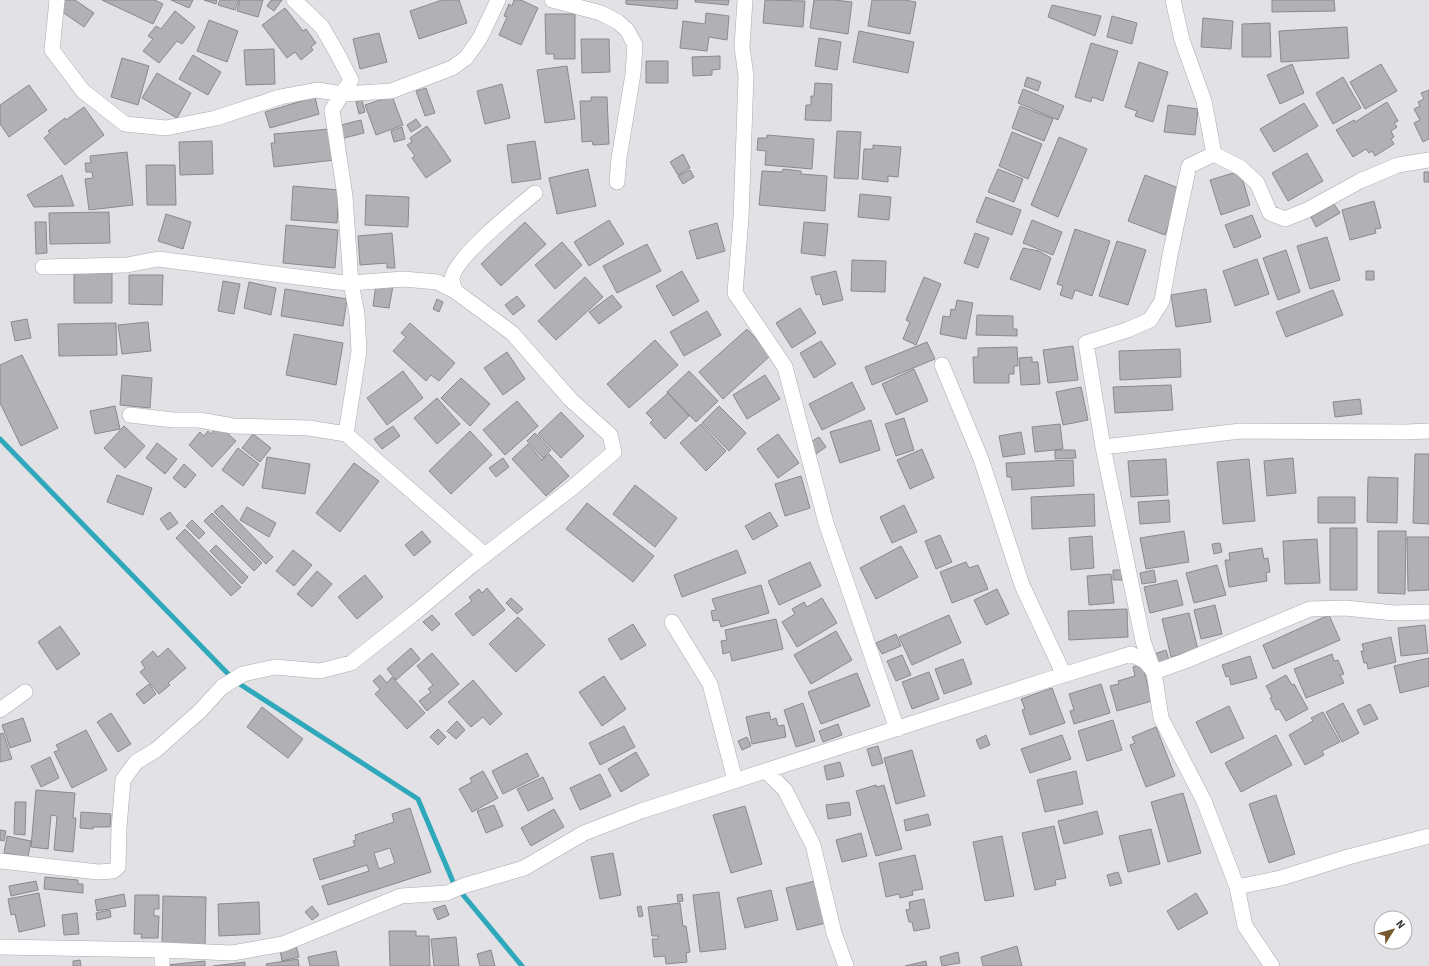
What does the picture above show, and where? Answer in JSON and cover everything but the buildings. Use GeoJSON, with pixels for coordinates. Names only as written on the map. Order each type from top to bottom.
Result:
{"type":"FeatureCollection","features":[{"type":"Feature","properties":{"kind":"street"},"geometry":{"type":"LineString","coordinates":[[57,0],[52,50],[83,90],[125,124],[166,128],[216,118],[280,97],[318,90],[342,94],[391,91],[452,68],[466,58],[480,38],[498,0]]}},
{"type":"Feature","properties":{"kind":"street"},"geometry":{"type":"LineString","coordinates":[[552,0],[601,13],[618,22],[627,30],[635,45],[633,74],[619,158],[617,182]]}},
{"type":"Feature","properties":{"kind":"street"},"geometry":{"type":"LineString","coordinates":[[745,0],[742,47],[746,76],[742,195],[735,293],[785,367],[826,523],[897,729]]}},
{"type":"Feature","properties":{"kind":"street"},"geometry":{"type":"LineString","coordinates":[[1173,0],[1182,40],[1204,101],[1214,154]]}},
{"type":"Feature","properties":{"kind":"street"},"geometry":{"type":"LineString","coordinates":[[297,1],[322,27],[351,80],[332,110],[345,196],[351,283],[357,314],[359,350],[346,434]]}},
{"type":"Feature","properties":{"kind":"street"},"geometry":{"type":"LineString","coordinates":[[1214,154],[1241,168],[1257,184],[1270,213],[1285,219],[1307,210],[1360,181],[1398,165],[1429,160]]}},
{"type":"Feature","properties":{"kind":"street"},"geometry":{"type":"LineString","coordinates":[[1214,154],[1189,166],[1162,301],[1150,320],[1127,330],[1086,343],[1103,447],[1143,641],[1154,672],[1161,718],[1204,801],[1237,887],[1245,926],[1272,966]]}},
{"type":"Feature","properties":{"kind":"street"},"geometry":{"type":"LineString","coordinates":[[455,290],[452,279],[459,263],[487,234],[535,193]]}},
{"type":"Feature","properties":{"kind":"street"},"geometry":{"type":"LineString","coordinates":[[0,861],[98,872],[113,871],[118,867],[119,828],[123,780],[136,762],[156,750],[200,711],[222,687],[243,674],[275,667],[320,672],[351,662],[572,488],[614,452],[610,435],[571,400],[512,333],[455,290],[437,282],[403,279],[351,283],[158,259],[128,265],[43,267]]}},
{"type":"Feature","properties":{"kind":"street"},"geometry":{"type":"LineString","coordinates":[[942,365],[981,459],[1022,585],[1064,675]]}},
{"type":"Feature","properties":{"kind":"street"},"geometry":{"type":"LineString","coordinates":[[130,415],[173,420],[199,420],[233,426],[308,428],[346,434],[485,555]]}},
{"type":"Feature","properties":{"kind":"street"},"geometry":{"type":"LineString","coordinates":[[1103,447],[1241,431],[1429,431]]}},
{"type":"Feature","properties":{"kind":"street"},"geometry":{"type":"LineString","coordinates":[[1154,672],[1185,661],[1310,609],[1345,608],[1394,613],[1429,612]]}},
{"type":"Feature","properties":{"kind":"street"},"geometry":{"type":"LineString","coordinates":[[672,622],[710,684],[735,780]]}},
{"type":"Feature","properties":{"kind":"street"},"geometry":{"type":"LineString","coordinates":[[0,947],[232,953],[283,944],[401,896],[447,893],[464,886],[524,868],[584,833],[641,811],[1131,654],[1144,661],[1154,672]]}},
{"type":"Feature","properties":{"kind":"street"},"geometry":{"type":"LineString","coordinates":[[0,710],[24,692]]}},
{"type":"Feature","properties":{"kind":"street"},"geometry":{"type":"LineString","coordinates":[[766,771],[785,790],[813,845],[834,933],[846,966]]}},
{"type":"Feature","properties":{"kind":"street"},"geometry":{"type":"LineString","coordinates":[[1237,887],[1281,878],[1348,857],[1429,836]]}},
{"type":"Feature","properties":{"kind":"street"},"geometry":{"type":"LineString","coordinates":[[162,950],[162,966]]}},
{"type":"Feature","properties":{"kind":"waterway"},"geometry":{"type":"LineString","coordinates":[[0,439],[235,681],[418,799],[454,884],[522,966]]}}]}
